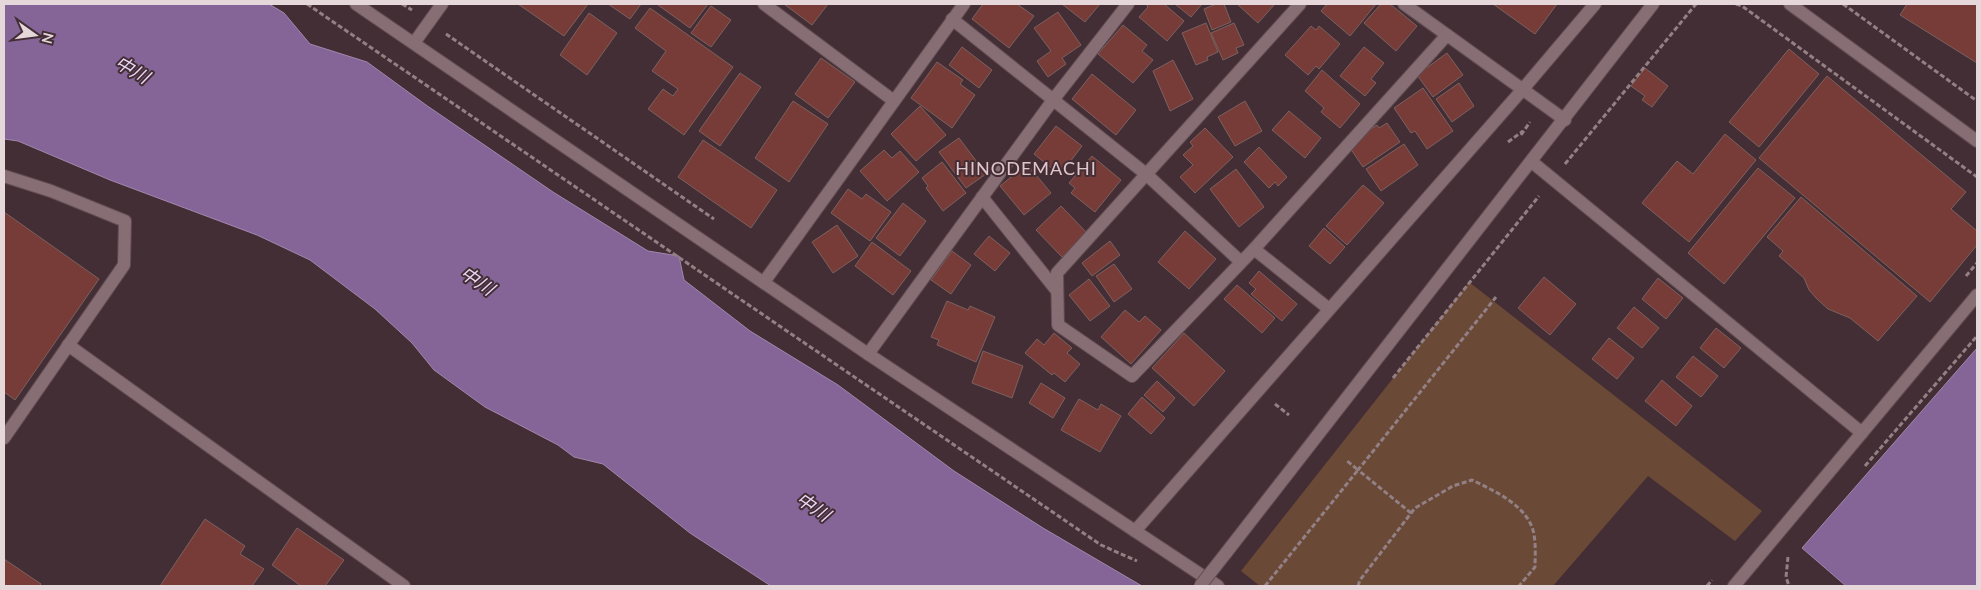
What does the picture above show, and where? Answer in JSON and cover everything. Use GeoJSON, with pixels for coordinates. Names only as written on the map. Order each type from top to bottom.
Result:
{"type":"FeatureCollection","features":[{"type":"Feature","properties":{"kind":"street"},"geometry":{"type":"LineString","coordinates":[[356,4],[868,354],[1218,586]]}},
{"type":"Feature","properties":{"kind":"street"},"geometry":{"type":"LineString","coordinates":[[414,43],[442,4]]}},
{"type":"Feature","properties":{"kind":"street"},"geometry":{"type":"LineString","coordinates":[[764,4],[894,101]]}},
{"type":"Feature","properties":{"kind":"street"},"geometry":{"type":"LineString","coordinates":[[764,282],[964,4]]}},
{"type":"Feature","properties":{"kind":"street"},"geometry":{"type":"LineString","coordinates":[[868,354],[1053,100],[1128,4]]}},
{"type":"Feature","properties":{"kind":"street"},"geometry":{"type":"LineString","coordinates":[[1300,4],[1057,273],[1058,325],[1132,376],[1254,249],[1447,35]]}},
{"type":"Feature","properties":{"kind":"street"},"geometry":{"type":"LineString","coordinates":[[1404,4],[1565,120]]}},
{"type":"Feature","properties":{"kind":"street"},"geometry":{"type":"LineString","coordinates":[[1135,531],[1523,89],[1594,4]]}},
{"type":"Feature","properties":{"kind":"street"},"geometry":{"type":"LineString","coordinates":[[1200,586],[1565,120],[1653,4]]}},
{"type":"Feature","properties":{"kind":"street"},"geometry":{"type":"LineString","coordinates":[[1790,4],[1977,141]]}},
{"type":"Feature","properties":{"kind":"street"},"geometry":{"type":"LineString","coordinates":[[952,19],[1146,174],[1241,262]]}},
{"type":"Feature","properties":{"kind":"street"},"geometry":{"type":"LineString","coordinates":[[1532,162],[1862,432]]}},
{"type":"Feature","properties":{"kind":"street"},"geometry":{"type":"LineString","coordinates":[[4,176],[51,191],[125,221],[124,265],[4,438]]}},
{"type":"Feature","properties":{"kind":"street"},"geometry":{"type":"LineString","coordinates":[[982,197],[1057,291]]}},
{"type":"Feature","properties":{"kind":"street"},"geometry":{"type":"LineString","coordinates":[[1254,249],[1329,310]]}},
{"type":"Feature","properties":{"kind":"street"},"geometry":{"type":"LineString","coordinates":[[1734,586],[1977,295]]}},
{"type":"Feature","properties":{"kind":"street"},"geometry":{"type":"LineString","coordinates":[[68,345],[404,586]]}},
{"type":"Feature","properties":{"kind":"path"},"geometry":{"type":"LineString","coordinates":[[307,4],[1102,545],[1140,562]]}},
{"type":"Feature","properties":{"kind":"path"},"geometry":{"type":"LineString","coordinates":[[1390,380],[1696,4]]}},
{"type":"Feature","properties":{"kind":"path"},"geometry":{"type":"LineString","coordinates":[[1736,4],[1742,6],[1977,177]]}},
{"type":"Feature","properties":{"kind":"path"},"geometry":{"type":"LineString","coordinates":[[1843,4],[1977,101]]}},
{"type":"Feature","properties":{"kind":"path"},"geometry":{"type":"LineString","coordinates":[[1265,586],[1496,297]]}},
{"type":"Feature","properties":{"kind":"path"},"geometry":{"type":"LineString","coordinates":[[1860,473],[1977,336]]}},
{"type":"Feature","properties":{"kind":"path"},"geometry":{"type":"LineString","coordinates":[[1272,402],[1289,415]]}},
{"type":"Feature","properties":{"kind":"path"},"geometry":{"type":"LineString","coordinates":[[1346,460],[1411,513]]}},
{"type":"Feature","properties":{"kind":"path"},"geometry":{"type":"LineString","coordinates":[[1358,586],[1360,580],[1415,508],[1453,486],[1472,480],[1487,487],[1521,509],[1534,534],[1535,567],[1519,586]]}},
{"type":"Feature","properties":{"kind":"path"},"geometry":{"type":"LineString","coordinates":[[1788,556],[1786,577],[1788,586]]}},
{"type":"Feature","properties":{"kind":"shaded area"},"geometry":{"type":"Polygon","coordinates":[[[1469,282],[1762,511],[1735,541],[1648,476],[1553,586],[1260,586],[1241,571],[1469,282]]]}},
{"type":"Feature","properties":{"kind":"water","name":"中川"},"geometry":{"type":"Polygon","coordinates":[[[4,4],[269,4],[284,13],[310,44],[367,62],[553,192],[648,251],[679,256],[684,280],[750,331],[838,385],[954,471],[1043,528],[1142,586],[771,586],[690,533],[603,464],[574,457],[558,445],[485,407],[434,370],[412,343],[375,309],[310,260],[257,235],[110,180],[18,141],[4,139],[4,4]]]}},
{"type":"Feature","properties":{"kind":"water"},"geometry":{"type":"Polygon","coordinates":[[[1977,348],[1977,586],[1846,586],[1802,548],[1977,348]]]}},
{"type":"Feature","properties":{"kind":"building"},"geometry":{"type":"Polygon","coordinates":[[[518,4],[588,4],[564,36],[518,4]]]}},
{"type":"Feature","properties":{"kind":"building"},"geometry":{"type":"Polygon","coordinates":[[[608,4],[641,4],[630,19],[608,4]]]}},
{"type":"Feature","properties":{"kind":"building"},"geometry":{"type":"Polygon","coordinates":[[[659,4],[708,4],[690,28],[659,4]]]}},
{"type":"Feature","properties":{"kind":"building"},"geometry":{"type":"Polygon","coordinates":[[[784,4],[828,4],[812,25],[784,4]]]}},
{"type":"Feature","properties":{"kind":"building"},"geometry":{"type":"Polygon","coordinates":[[[983,4],[1017,4],[1034,16],[1009,48],[972,19],[983,4]]]}},
{"type":"Feature","properties":{"kind":"building"},"geometry":{"type":"Polygon","coordinates":[[[1062,4],[1100,4],[1085,22],[1062,4]]]}},
{"type":"Feature","properties":{"kind":"building"},"geometry":{"type":"Polygon","coordinates":[[[1146,4],[1164,4],[1184,21],[1167,41],[1139,17],[1148,7],[1146,4]]]}},
{"type":"Feature","properties":{"kind":"building"},"geometry":{"type":"Polygon","coordinates":[[[1175,4],[1202,4],[1191,17],[1175,4]]]}},
{"type":"Feature","properties":{"kind":"building"},"geometry":{"type":"Polygon","coordinates":[[[1216,4],[1224,4],[1231,22],[1212,30],[1204,9],[1216,4]]]}},
{"type":"Feature","properties":{"kind":"building"},"geometry":{"type":"Polygon","coordinates":[[[1237,4],[1275,4],[1258,23],[1237,4]]]}},
{"type":"Feature","properties":{"kind":"building"},"geometry":{"type":"Polygon","coordinates":[[[1327,4],[1376,4],[1350,36],[1321,11],[1327,4]]]}},
{"type":"Feature","properties":{"kind":"building"},"geometry":{"type":"Polygon","coordinates":[[[1381,4],[1390,4],[1417,26],[1396,51],[1364,23],[1381,4]]]}},
{"type":"Feature","properties":{"kind":"building"},"geometry":{"type":"Polygon","coordinates":[[[1493,4],[1557,4],[1535,34],[1493,4]]]}},
{"type":"Feature","properties":{"kind":"building"},"geometry":{"type":"Polygon","coordinates":[[[1907,4],[1977,4],[1977,63],[1900,15],[1907,4]]]}},
{"type":"Feature","properties":{"kind":"building"},"geometry":{"type":"Polygon","coordinates":[[[711,6],[731,20],[711,47],[691,33],[711,6]]]}},
{"type":"Feature","properties":{"kind":"building"},"geometry":{"type":"Polygon","coordinates":[[[650,8],[733,67],[684,135],[648,109],[663,89],[673,96],[678,89],[652,71],[666,51],[635,28],[650,8]]]}},
{"type":"Feature","properties":{"kind":"building"},"geometry":{"type":"Polygon","coordinates":[[[1058,12],[1081,45],[1062,58],[1066,64],[1048,77],[1037,61],[1051,51],[1034,28],[1058,12]]]}},
{"type":"Feature","properties":{"kind":"building"},"geometry":{"type":"Polygon","coordinates":[[[589,13],[617,33],[587,75],[560,55],[589,13]]]}},
{"type":"Feature","properties":{"kind":"building"},"geometry":{"type":"Polygon","coordinates":[[[1206,23],[1218,52],[1207,57],[1208,60],[1196,65],[1182,33],[1206,23]]]}},
{"type":"Feature","properties":{"kind":"building"},"geometry":{"type":"Polygon","coordinates":[[[1234,23],[1244,45],[1236,48],[1238,53],[1223,60],[1211,33],[1234,23]]]}},
{"type":"Feature","properties":{"kind":"building"},"geometry":{"type":"Polygon","coordinates":[[[1123,25],[1147,45],[1142,51],[1153,60],[1133,83],[1098,54],[1123,25]]]}},
{"type":"Feature","properties":{"kind":"building"},"geometry":{"type":"Polygon","coordinates":[[[1311,26],[1316,30],[1319,26],[1340,44],[1319,69],[1316,66],[1308,75],[1285,55],[1311,26]]]}},
{"type":"Feature","properties":{"kind":"building"},"geometry":{"type":"Polygon","coordinates":[[[962,47],[992,70],[979,88],[949,65],[962,47]]]}},
{"type":"Feature","properties":{"kind":"building"},"geometry":{"type":"Polygon","coordinates":[[[1364,47],[1384,63],[1371,79],[1376,83],[1365,96],[1340,76],[1364,47]]]}},
{"type":"Feature","properties":{"kind":"building"},"geometry":{"type":"Polygon","coordinates":[[[1789,49],[1819,74],[1759,147],[1729,122],[1789,49]]]}},
{"type":"Feature","properties":{"kind":"building"},"geometry":{"type":"Polygon","coordinates":[[[1447,53],[1463,75],[1433,97],[1417,75],[1447,53]]]}},
{"type":"Feature","properties":{"kind":"building"},"geometry":{"type":"Polygon","coordinates":[[[821,58],[855,82],[828,118],[795,94],[821,58]]]}},
{"type":"Feature","properties":{"kind":"building"},"geometry":{"type":"Polygon","coordinates":[[[1173,60],[1193,99],[1170,111],[1153,71],[1173,60]]]}},
{"type":"Feature","properties":{"kind":"building"},"geometry":{"type":"Polygon","coordinates":[[[937,62],[963,80],[960,84],[975,95],[952,128],[911,98],[937,62]]]}},
{"type":"Feature","properties":{"kind":"building"},"geometry":{"type":"Polygon","coordinates":[[[1645,68],[1668,86],[1652,107],[1642,100],[1645,96],[1631,86],[1645,68]]]}},
{"type":"Feature","properties":{"kind":"building"},"geometry":{"type":"Polygon","coordinates":[[[1322,70],[1360,104],[1340,128],[1321,112],[1324,108],[1305,91],[1322,70]]]}},
{"type":"Feature","properties":{"kind":"building"},"geometry":{"type":"Polygon","coordinates":[[[740,73],[761,87],[720,146],[699,131],[740,73]]]}},
{"type":"Feature","properties":{"kind":"building"},"geometry":{"type":"Polygon","coordinates":[[[1092,74],[1136,110],[1116,135],[1072,99],[1092,74]]]}},
{"type":"Feature","properties":{"kind":"building"},"geometry":{"type":"Polygon","coordinates":[[[1827,76],[1966,192],[1951,209],[1977,231],[1977,245],[1930,302],[1759,158],[1827,76]]]}},
{"type":"Feature","properties":{"kind":"building"},"geometry":{"type":"Polygon","coordinates":[[[1459,83],[1474,106],[1452,122],[1436,99],[1459,83]]]}},
{"type":"Feature","properties":{"kind":"building"},"geometry":{"type":"Polygon","coordinates":[[[1423,88],[1453,131],[1427,149],[1415,131],[1411,133],[1394,108],[1423,88]]]}},
{"type":"Feature","properties":{"kind":"building"},"geometry":{"type":"Polygon","coordinates":[[[793,101],[828,124],[789,182],[755,158],[793,101]]]}},
{"type":"Feature","properties":{"kind":"building"},"geometry":{"type":"Polygon","coordinates":[[[1245,101],[1262,131],[1235,146],[1218,117],[1245,101]]]}},
{"type":"Feature","properties":{"kind":"building"},"geometry":{"type":"Polygon","coordinates":[[[920,106],[946,135],[916,161],[891,134],[920,106]]]}},
{"type":"Feature","properties":{"kind":"building"},"geometry":{"type":"Polygon","coordinates":[[[1289,111],[1321,138],[1305,158],[1272,130],[1289,111]]]}},
{"type":"Feature","properties":{"kind":"building"},"geometry":{"type":"Polygon","coordinates":[[[1387,123],[1400,142],[1363,167],[1348,145],[1377,125],[1379,128],[1387,123]]]}},
{"type":"Feature","properties":{"kind":"building"},"geometry":{"type":"Polygon","coordinates":[[[1056,126],[1082,146],[1060,175],[1034,154],[1056,126]]]}},
{"type":"Feature","properties":{"kind":"building"},"geometry":{"type":"Polygon","coordinates":[[[1205,128],[1233,157],[1195,193],[1180,177],[1193,165],[1183,155],[1193,146],[1190,142],[1205,128]]]}},
{"type":"Feature","properties":{"kind":"building"},"geometry":{"type":"Polygon","coordinates":[[[1725,134],[1756,160],[1689,242],[1642,203],[1677,161],[1693,174],[1725,134]]]}},
{"type":"Feature","properties":{"kind":"building"},"geometry":{"type":"Polygon","coordinates":[[[959,138],[986,174],[966,188],[939,152],[959,138]]]}},
{"type":"Feature","properties":{"kind":"building"},"geometry":{"type":"Polygon","coordinates":[[[703,140],[777,190],[751,228],[678,177],[703,140]]]}},
{"type":"Feature","properties":{"kind":"building"},"geometry":{"type":"Polygon","coordinates":[[[1404,144],[1418,165],[1381,191],[1366,169],[1404,144]]]}},
{"type":"Feature","properties":{"kind":"building"},"geometry":{"type":"Polygon","coordinates":[[[1259,147],[1287,177],[1278,186],[1275,182],[1269,188],[1244,162],[1259,147]]]}},
{"type":"Feature","properties":{"kind":"building"},"geometry":{"type":"Polygon","coordinates":[[[884,150],[892,158],[900,151],[919,172],[887,201],[860,171],[884,150]]]}},
{"type":"Feature","properties":{"kind":"building"},"geometry":{"type":"Polygon","coordinates":[[[1092,156],[1121,180],[1095,212],[1071,193],[1075,188],[1069,183],[1092,156]]]}},
{"type":"Feature","properties":{"kind":"building"},"geometry":{"type":"Polygon","coordinates":[[[942,162],[966,193],[943,211],[926,188],[928,186],[922,178],[942,162]]]}},
{"type":"Feature","properties":{"kind":"building"},"geometry":{"type":"Polygon","coordinates":[[[1027,164],[1051,193],[1024,215],[1000,186],[1027,164]]]}},
{"type":"Feature","properties":{"kind":"building"},"geometry":{"type":"Polygon","coordinates":[[[1758,168],[1795,198],[1724,284],[1688,253],[1758,168]]]}},
{"type":"Feature","properties":{"kind":"building"},"geometry":{"type":"Polygon","coordinates":[[[1236,169],[1264,207],[1239,227],[1210,189],[1236,169]]]}},
{"type":"Feature","properties":{"kind":"building"},"geometry":{"type":"Polygon","coordinates":[[[1363,185],[1384,203],[1347,245],[1326,226],[1363,185]]]}},
{"type":"Feature","properties":{"kind":"building"},"geometry":{"type":"Polygon","coordinates":[[[848,189],[862,199],[866,194],[891,212],[870,241],[831,213],[848,189]]]}},
{"type":"Feature","properties":{"kind":"building"},"geometry":{"type":"Polygon","coordinates":[[[1801,197],[1917,296],[1878,341],[1850,318],[1828,309],[1817,299],[1809,290],[1804,278],[1779,256],[1783,251],[1767,237],[1801,197]]]}},
{"type":"Feature","properties":{"kind":"building"},"geometry":{"type":"Polygon","coordinates":[[[903,203],[926,221],[900,256],[876,238],[903,203]]]}},
{"type":"Feature","properties":{"kind":"building"},"geometry":{"type":"Polygon","coordinates":[[[1061,206],[1087,233],[1062,257],[1036,230],[1061,206]]]}},
{"type":"Feature","properties":{"kind":"building"},"geometry":{"type":"Polygon","coordinates":[[[4,212],[99,279],[15,400],[4,392],[4,212]]]}},
{"type":"Feature","properties":{"kind":"building"},"geometry":{"type":"Polygon","coordinates":[[[837,225],[858,256],[833,273],[812,242],[837,225]]]}},
{"type":"Feature","properties":{"kind":"building"},"geometry":{"type":"Polygon","coordinates":[[[1324,228],[1345,247],[1330,264],[1309,246],[1324,228]]]}},
{"type":"Feature","properties":{"kind":"building"},"geometry":{"type":"Polygon","coordinates":[[[1185,231],[1216,259],[1189,289],[1158,262],[1185,231]]]}},
{"type":"Feature","properties":{"kind":"building"},"geometry":{"type":"Polygon","coordinates":[[[989,236],[1010,253],[995,271],[974,254],[989,236]]]}},
{"type":"Feature","properties":{"kind":"building"},"geometry":{"type":"Polygon","coordinates":[[[1110,241],[1120,255],[1092,276],[1082,263],[1110,241]]]}},
{"type":"Feature","properties":{"kind":"building"},"geometry":{"type":"Polygon","coordinates":[[[872,242],[911,271],[893,295],[855,266],[872,242]]]}},
{"type":"Feature","properties":{"kind":"building"},"geometry":{"type":"Polygon","coordinates":[[[952,251],[971,265],[951,294],[931,280],[952,251]]]}},
{"type":"Feature","properties":{"kind":"building"},"geometry":{"type":"Polygon","coordinates":[[[1114,264],[1132,289],[1114,302],[1096,276],[1114,264]]]}},
{"type":"Feature","properties":{"kind":"building"},"geometry":{"type":"Polygon","coordinates":[[[1259,271],[1297,304],[1282,321],[1251,294],[1256,289],[1249,283],[1259,271]]]}},
{"type":"Feature","properties":{"kind":"building"},"geometry":{"type":"Polygon","coordinates":[[[1544,277],[1576,304],[1550,335],[1518,308],[1544,277]]]}},
{"type":"Feature","properties":{"kind":"building"},"geometry":{"type":"Polygon","coordinates":[[[1658,278],[1683,298],[1666,319],[1642,299],[1658,278]]]}},
{"type":"Feature","properties":{"kind":"building"},"geometry":{"type":"Polygon","coordinates":[[[1089,279],[1110,306],[1090,321],[1069,295],[1089,279]]]}},
{"type":"Feature","properties":{"kind":"building"},"geometry":{"type":"Polygon","coordinates":[[[1237,285],[1275,318],[1262,333],[1224,299],[1237,285]]]}},
{"type":"Feature","properties":{"kind":"building"},"geometry":{"type":"Polygon","coordinates":[[[947,301],[968,310],[970,306],[995,317],[976,362],[937,345],[939,340],[931,337],[947,301]]]}},
{"type":"Feature","properties":{"kind":"building"},"geometry":{"type":"Polygon","coordinates":[[[1634,307],[1659,328],[1642,348],[1617,328],[1634,307]]]}},
{"type":"Feature","properties":{"kind":"building"},"geometry":{"type":"Polygon","coordinates":[[[1125,310],[1139,322],[1145,316],[1161,330],[1131,364],[1101,337],[1125,310]]]}},
{"type":"Feature","properties":{"kind":"building"},"geometry":{"type":"Polygon","coordinates":[[[1716,328],[1741,348],[1724,368],[1700,348],[1716,328]]]}},
{"type":"Feature","properties":{"kind":"building"},"geometry":{"type":"Polygon","coordinates":[[[1054,333],[1072,348],[1067,353],[1080,364],[1065,382],[1054,373],[1052,375],[1025,353],[1037,339],[1044,345],[1054,333]]]}},
{"type":"Feature","properties":{"kind":"building"},"geometry":{"type":"Polygon","coordinates":[[[1184,333],[1225,371],[1194,406],[1152,368],[1184,333]]]}},
{"type":"Feature","properties":{"kind":"building"},"geometry":{"type":"Polygon","coordinates":[[[1609,338],[1634,358],[1617,379],[1592,359],[1609,338]]]}},
{"type":"Feature","properties":{"kind":"building"},"geometry":{"type":"Polygon","coordinates":[[[983,351],[1023,366],[1012,398],[972,383],[983,351]]]}},
{"type":"Feature","properties":{"kind":"building"},"geometry":{"type":"Polygon","coordinates":[[[1693,356],[1718,376],[1701,397],[1676,377],[1693,356]]]}},
{"type":"Feature","properties":{"kind":"building"},"geometry":{"type":"Polygon","coordinates":[[[1662,380],[1692,406],[1676,426],[1645,401],[1662,380]]]}},
{"type":"Feature","properties":{"kind":"building"},"geometry":{"type":"Polygon","coordinates":[[[1157,381],[1175,398],[1163,412],[1144,395],[1157,381]]]}},
{"type":"Feature","properties":{"kind":"building"},"geometry":{"type":"Polygon","coordinates":[[[1041,383],[1065,398],[1053,418],[1029,403],[1041,383]]]}},
{"type":"Feature","properties":{"kind":"building"},"geometry":{"type":"Polygon","coordinates":[[[1142,397],[1165,418],[1151,434],[1128,414],[1142,397]]]}},
{"type":"Feature","properties":{"kind":"building"},"geometry":{"type":"Polygon","coordinates":[[[1079,399],[1098,410],[1101,404],[1121,416],[1100,452],[1061,430],[1079,399]]]}},
{"type":"Feature","properties":{"kind":"building"},"geometry":{"type":"Polygon","coordinates":[[[205,519],[245,546],[240,554],[264,569],[252,586],[160,586],[205,519]]]}},
{"type":"Feature","properties":{"kind":"building"},"geometry":{"type":"Polygon","coordinates":[[[297,528],[344,560],[325,586],[301,586],[272,565],[297,528]]]}},
{"type":"Feature","properties":{"kind":"building"},"geometry":{"type":"Polygon","coordinates":[[[4,559],[41,584],[39,586],[4,586],[4,559]]]}},
{"type":"Feature","properties":{"kind":"district","name":"HINODEMACHI"},"geometry":{"type":"Point","coordinates":[1026,169]}}]}
